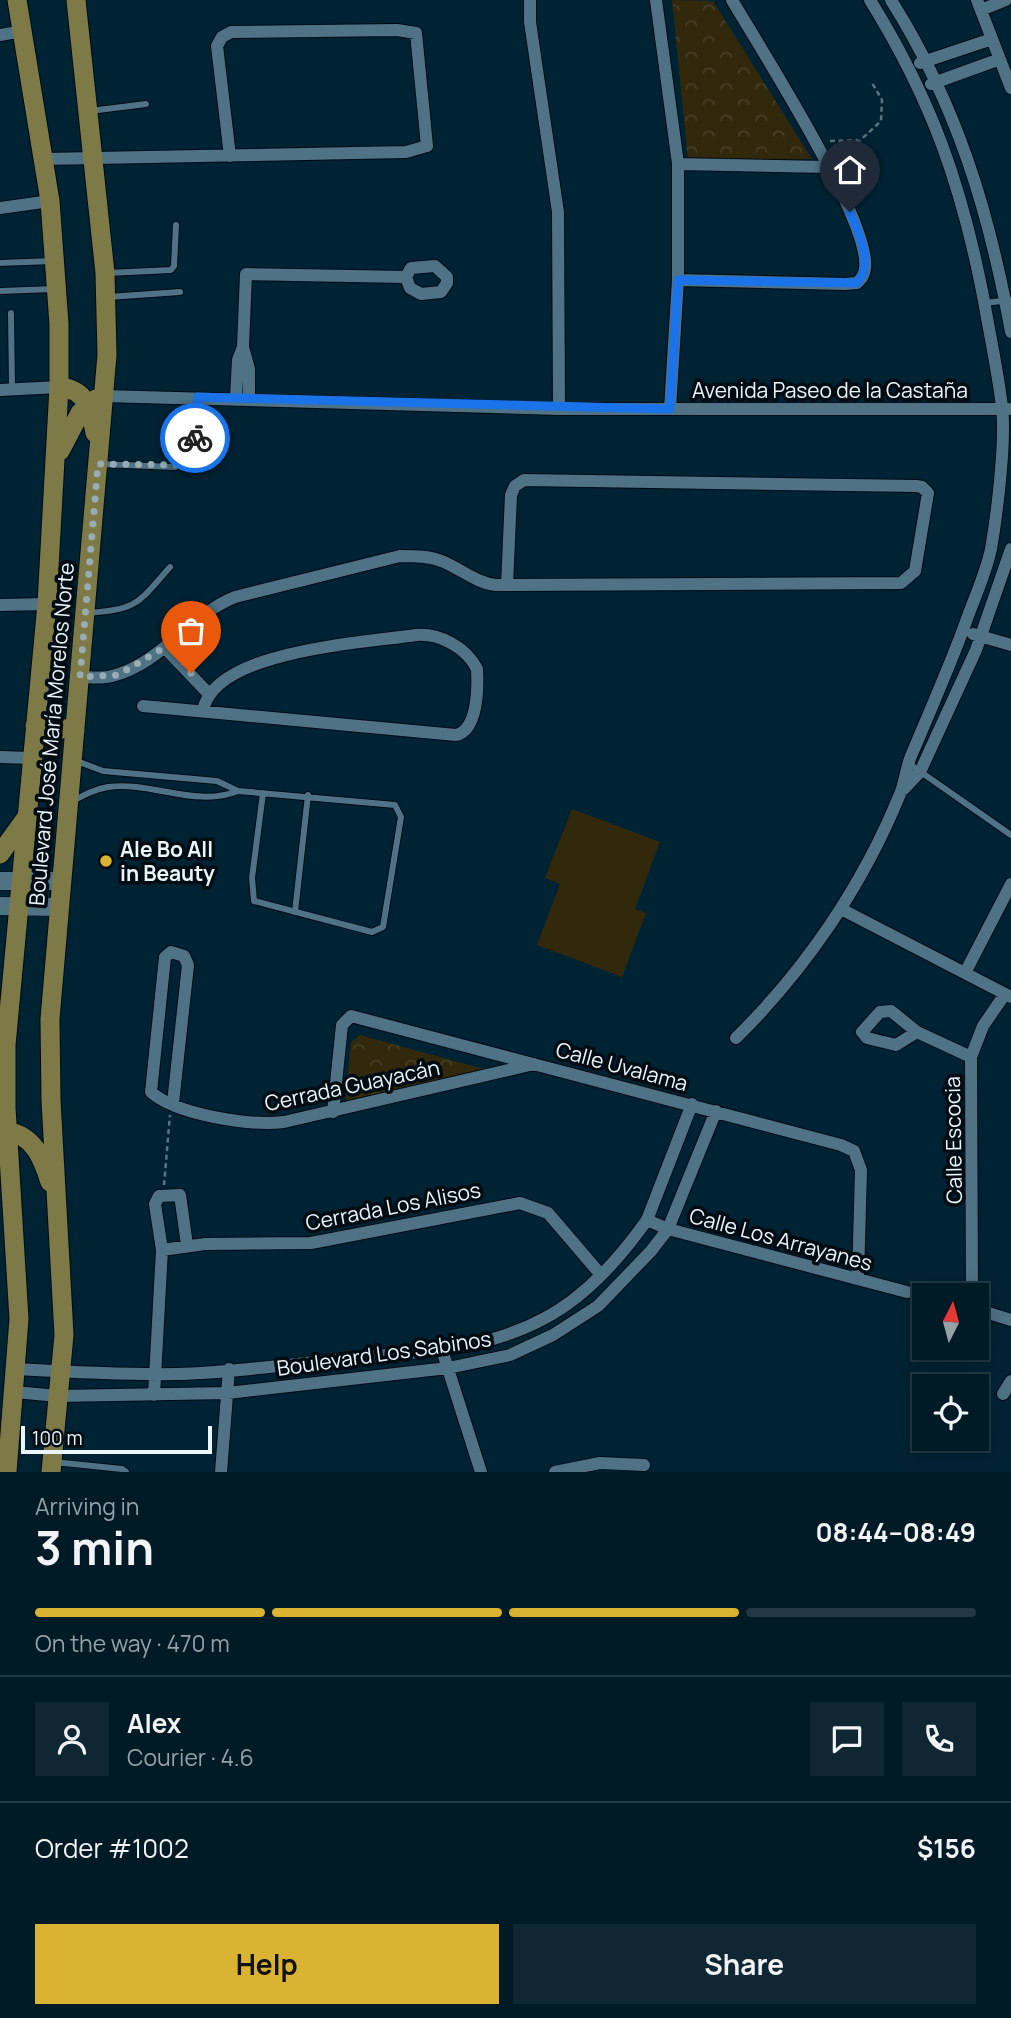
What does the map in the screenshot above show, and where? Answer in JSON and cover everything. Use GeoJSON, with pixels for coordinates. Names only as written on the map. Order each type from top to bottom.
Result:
{"type":"FeatureCollection","features":[{"type":"Feature","properties":{"kind":"main road","name":"Boulevard José María Morelos Norte"},"geometry":{"type":"LineString","coordinates":[[7,1472],[17,1369],[19,1308],[14,1222],[4,1130],[3,1049],[14,966],[8,906],[10,881],[27,817],[47,604],[59,387],[50,201],[17,0]]}},
{"type":"Feature","properties":{"kind":"main road","name":"Boulevard José María Morelos Norte"},"geometry":{"type":"LineString","coordinates":[[51,1467],[61,1371],[64,1298],[49,1061],[60,881],[98,459],[96,400],[107,297],[76,0]]}},
{"type":"Feature","properties":{"kind":"main road"},"geometry":{"type":"LineString","coordinates":[[55,461],[73,425],[96,400],[75,390],[59,387]]}},
{"type":"Feature","properties":{"kind":"main road"},"geometry":{"type":"LineString","coordinates":[[35,726],[75,730]]}},
{"type":"Feature","properties":{"kind":"main road"},"geometry":{"type":"LineString","coordinates":[[0,854],[27,817]]}},
{"type":"Feature","properties":{"kind":"main road"},"geometry":{"type":"LineString","coordinates":[[10,881],[60,881]]}},
{"type":"Feature","properties":{"kind":"main road"},"geometry":{"type":"LineString","coordinates":[[8,906],[58,907]]}},
{"type":"Feature","properties":{"kind":"main road"},"geometry":{"type":"LineString","coordinates":[[0,941],[14,966]]}},
{"type":"Feature","properties":{"kind":"main road"},"geometry":{"type":"LineString","coordinates":[[4,1130],[29,1139],[37,1149],[57,1203]]}},
{"type":"Feature","properties":{"kind":"street"},"geometry":{"type":"LineString","coordinates":[[530,0],[530,22],[558,212],[559,409]]}},
{"type":"Feature","properties":{"kind":"street"},"geometry":{"type":"LineString","coordinates":[[656,0],[678,164],[678,280],[670,409]]}},
{"type":"Feature","properties":{"kind":"street"},"geometry":{"type":"LineString","coordinates":[[678,280],[857,283],[865,269],[862,247],[850,212],[828,167],[732,0]]}},
{"type":"Feature","properties":{"kind":"street"},"geometry":{"type":"LineString","coordinates":[[736,1038],[777,998],[841,909],[901,792],[908,763],[987,563],[993,531],[1007,409],[962,200],[949,156],[920,87],[870,0]]}},
{"type":"Feature","properties":{"kind":"street"},"geometry":{"type":"LineString","coordinates":[[891,0],[927,61],[964,143],[1008,300],[1011,332]]}},
{"type":"Feature","properties":{"kind":"street"},"geometry":{"type":"LineString","coordinates":[[1006,0],[979,5],[1011,88]]}},
{"type":"Feature","properties":{"kind":"street"},"geometry":{"type":"LineString","coordinates":[[44,159],[229,156],[406,152],[427,146],[416,33],[397,30],[231,32],[222,37],[217,46],[229,156]]}},
{"type":"Feature","properties":{"kind":"street"},"geometry":{"type":"LineString","coordinates":[[0,35],[23,31]]}},
{"type":"Feature","properties":{"kind":"street"},"geometry":{"type":"LineString","coordinates":[[910,67],[992,39]]}},
{"type":"Feature","properties":{"kind":"street"},"geometry":{"type":"LineString","coordinates":[[962,49],[972,69]]}},
{"type":"Feature","properties":{"kind":"street"},"geometry":{"type":"LineString","coordinates":[[920,87],[1000,59]]}},
{"type":"Feature","properties":{"kind":"street"},"geometry":{"type":"LineString","coordinates":[[678,164],[828,167]]}},
{"type":"Feature","properties":{"kind":"street"},"geometry":{"type":"LineString","coordinates":[[0,208],[50,201]]}},
{"type":"Feature","properties":{"kind":"street"},"geometry":{"type":"LineString","coordinates":[[242,398],[238,360],[243,347],[247,274],[406,276]]}},
{"type":"Feature","properties":{"kind":"street"},"geometry":{"type":"LineString","coordinates":[[6,390],[59,387]]}},
{"type":"Feature","properties":{"kind":"street","name":"Avenida Paseo de la Castaña"},"geometry":{"type":"LineString","coordinates":[[96,400],[198,397],[559,409],[1007,409]]}},
{"type":"Feature","properties":{"kind":"street"},"geometry":{"type":"LineString","coordinates":[[80,677],[118,675],[169,645],[213,608],[235,597],[400,556],[426,556],[443,561],[483,583],[507,585],[901,583],[915,571],[928,493],[916,486],[524,480],[515,486],[511,495],[507,585]]}},
{"type":"Feature","properties":{"kind":"street"},"geometry":{"type":"LineString","coordinates":[[901,792],[920,772],[980,636],[1011,549],[993,531]]}},
{"type":"Feature","properties":{"kind":"street"},"geometry":{"type":"LineString","coordinates":[[0,605],[47,604]]}},
{"type":"Feature","properties":{"kind":"street"},"geometry":{"type":"LineString","coordinates":[[962,630],[1011,645]]}},
{"type":"Feature","properties":{"kind":"street"},"geometry":{"type":"LineString","coordinates":[[143,706],[456,735],[464,732],[472,720],[477,669],[468,657],[442,637],[416,635],[257,662],[236,671],[208,693],[203,711]]}},
{"type":"Feature","properties":{"kind":"street"},"geometry":{"type":"LineString","coordinates":[[169,645],[208,693]]}},
{"type":"Feature","properties":{"kind":"street"},"geometry":{"type":"LineString","coordinates":[[0,757],[32,758]]}},
{"type":"Feature","properties":{"kind":"street"},"geometry":{"type":"LineString","coordinates":[[966,971],[1011,884]]}},
{"type":"Feature","properties":{"kind":"street"},"geometry":{"type":"LineString","coordinates":[[841,909],[966,971],[1008,995]]}},
{"type":"Feature","properties":{"kind":"street","name":"Cerrada Guayacán"},"geometry":{"type":"LineString","coordinates":[[173,1103],[188,965],[184,956],[171,952],[165,957],[150,1088],[155,1095],[173,1103],[218,1117],[258,1124],[284,1122],[538,1063]]}},
{"type":"Feature","properties":{"kind":"street","name":"Calle Escocia"},"geometry":{"type":"LineString","coordinates":[[972,1283],[974,1194],[971,1057],[984,1026],[1008,995]]}},
{"type":"Feature","properties":{"kind":"street","name":"Calle Uvalama"},"geometry":{"type":"LineString","coordinates":[[333,1112],[342,1025],[349,1016],[692,1104],[854,1151],[861,1170],[858,1279]]}},
{"type":"Feature","properties":{"kind":"street"},"geometry":{"type":"LineString","coordinates":[[917,1032],[971,1057]]}},
{"type":"Feature","properties":{"kind":"street","name":"Boulevard Los Sabinos"},"geometry":{"type":"LineString","coordinates":[[17,1369],[153,1374],[442,1350],[494,1340],[546,1318],[601,1275],[647,1220],[692,1104]]}},
{"type":"Feature","properties":{"kind":"street","name":"Boulevard Los Sabinos"},"geometry":{"type":"LineString","coordinates":[[15,1392],[58,1396],[228,1393],[448,1368],[510,1355],[575,1322],[624,1279],[668,1229],[716,1111]]}},
{"type":"Feature","properties":{"kind":"street"},"geometry":{"type":"LineString","coordinates":[[153,1395],[162,1250],[155,1199],[163,1195],[180,1195],[187,1245]]}},
{"type":"Feature","properties":{"kind":"street","name":"Cerrada Los Alisos"},"geometry":{"type":"LineString","coordinates":[[162,1250],[187,1245],[311,1243],[520,1203],[548,1213],[601,1275]]}},
{"type":"Feature","properties":{"kind":"street","name":"Calle Los Arrayanes"},"geometry":{"type":"LineString","coordinates":[[647,1220],[668,1229],[907,1292]]}},
{"type":"Feature","properties":{"kind":"street"},"geometry":{"type":"LineString","coordinates":[[989,1313],[1011,1320]]}},
{"type":"Feature","properties":{"kind":"street"},"geometry":{"type":"LineString","coordinates":[[442,1350],[481,1472]]}},
{"type":"Feature","properties":{"kind":"street"},"geometry":{"type":"LineString","coordinates":[[220,1472],[229,1369]]}},
{"type":"Feature","properties":{"kind":"street"},"geometry":{"type":"LineString","coordinates":[[125,1395],[126,1374]]}},
{"type":"Feature","properties":{"kind":"street"},"geometry":{"type":"LineString","coordinates":[[1003,1394],[1011,1381]]}},
{"type":"Feature","properties":{"kind":"street"},"geometry":{"type":"LineString","coordinates":[[555,1472],[600,1463],[644,1465]]}},
{"type":"Feature","properties":{"kind":"lane"},"geometry":{"type":"LineString","coordinates":[[88,112],[146,104]]}},
{"type":"Feature","properties":{"kind":"lane"},"geometry":{"type":"LineString","coordinates":[[105,273],[171,270],[174,266],[176,225]]}},
{"type":"Feature","properties":{"kind":"lane"},"geometry":{"type":"LineString","coordinates":[[0,263],[54,261]]}},
{"type":"Feature","properties":{"kind":"lane"},"geometry":{"type":"LineString","coordinates":[[0,291],[56,289]]}},
{"type":"Feature","properties":{"kind":"lane"},"geometry":{"type":"LineString","coordinates":[[107,297],[180,292]]}},
{"type":"Feature","properties":{"kind":"lane"},"geometry":{"type":"LineString","coordinates":[[984,303],[1008,300]]}},
{"type":"Feature","properties":{"kind":"lane"},"geometry":{"type":"LineString","coordinates":[[6,390],[11,313]]}},
{"type":"Feature","properties":{"kind":"lane"},"geometry":{"type":"LineString","coordinates":[[98,459],[175,467],[190,461],[194,451],[198,397]]}},
{"type":"Feature","properties":{"kind":"lane"},"geometry":{"type":"LineString","coordinates":[[85,613],[122,611],[137,604],[170,567]]}},
{"type":"Feature","properties":{"kind":"lane"},"geometry":{"type":"LineString","coordinates":[[71,759],[103,771],[217,781],[237,791],[308,795],[395,805],[401,817],[383,927],[372,932],[254,901],[253,878],[263,793]]}},
{"type":"Feature","properties":{"kind":"lane"},"geometry":{"type":"LineString","coordinates":[[908,763],[1011,835]]}},
{"type":"Feature","properties":{"kind":"lane"},"geometry":{"type":"LineString","coordinates":[[152,791],[154,774]]}},
{"type":"Feature","properties":{"kind":"lane"},"geometry":{"type":"LineString","coordinates":[[68,804],[92,791],[111,787],[219,798],[237,791]]}},
{"type":"Feature","properties":{"kind":"lane"},"geometry":{"type":"LineString","coordinates":[[295,912],[308,795]]}},
{"type":"Feature","properties":{"kind":"lane"},"geometry":{"type":"LineString","coordinates":[[3,1205],[14,1222]]}},
{"type":"Feature","properties":{"kind":"lane"},"geometry":{"type":"LineString","coordinates":[[51,1467],[125,1472]]}},
{"type":"Feature","properties":{"kind":"path"},"geometry":{"type":"LineString","coordinates":[[828,167],[875,127],[883,112],[882,100],[871,81]]}},
{"type":"Feature","properties":{"kind":"path"},"geometry":{"type":"LineString","coordinates":[[817,146],[833,140],[858,140]]}},
{"type":"Feature","properties":{"kind":"path"},"geometry":{"type":"LineString","coordinates":[[163,1195],[168,1123],[173,1103]]}},
{"type":"Feature","properties":{"kind":"green space"},"geometry":{"type":"Polygon","coordinates":[[[672,0],[713,1],[812,159],[688,160],[672,0]]]}},
{"type":"Feature","properties":{"kind":"green space"},"geometry":{"type":"Polygon","coordinates":[[[572,809],[660,842],[635,909],[646,913],[622,977],[537,945],[560,884],[545,878],[572,809]]]}},
{"type":"Feature","properties":{"kind":"green space"},"geometry":{"type":"Polygon","coordinates":[[[360,1035],[484,1069],[353,1103],[347,1101],[346,1095],[351,1042],[360,1035]]]}},
{"type":"Feature","properties":{"kind":"way so far"},"geometry":{"type":"LineString","coordinates":[[191,673],[190,667],[172,643],[118,675],[80,677],[98,464],[175,467],[184,465],[190,461],[195,438]]}},
{"type":"Feature","properties":{"kind":"place","name":"Ale Bo All in Beauty"},"geometry":{"type":"Point","coordinates":[106,861]}},
{"type":"Feature","properties":{"kind":"route"},"geometry":{"type":"LineString","coordinates":[[195,438],[198,397],[559,409],[670,409],[678,280],[857,283],[863,276],[865,263],[850,212]]}}]}
